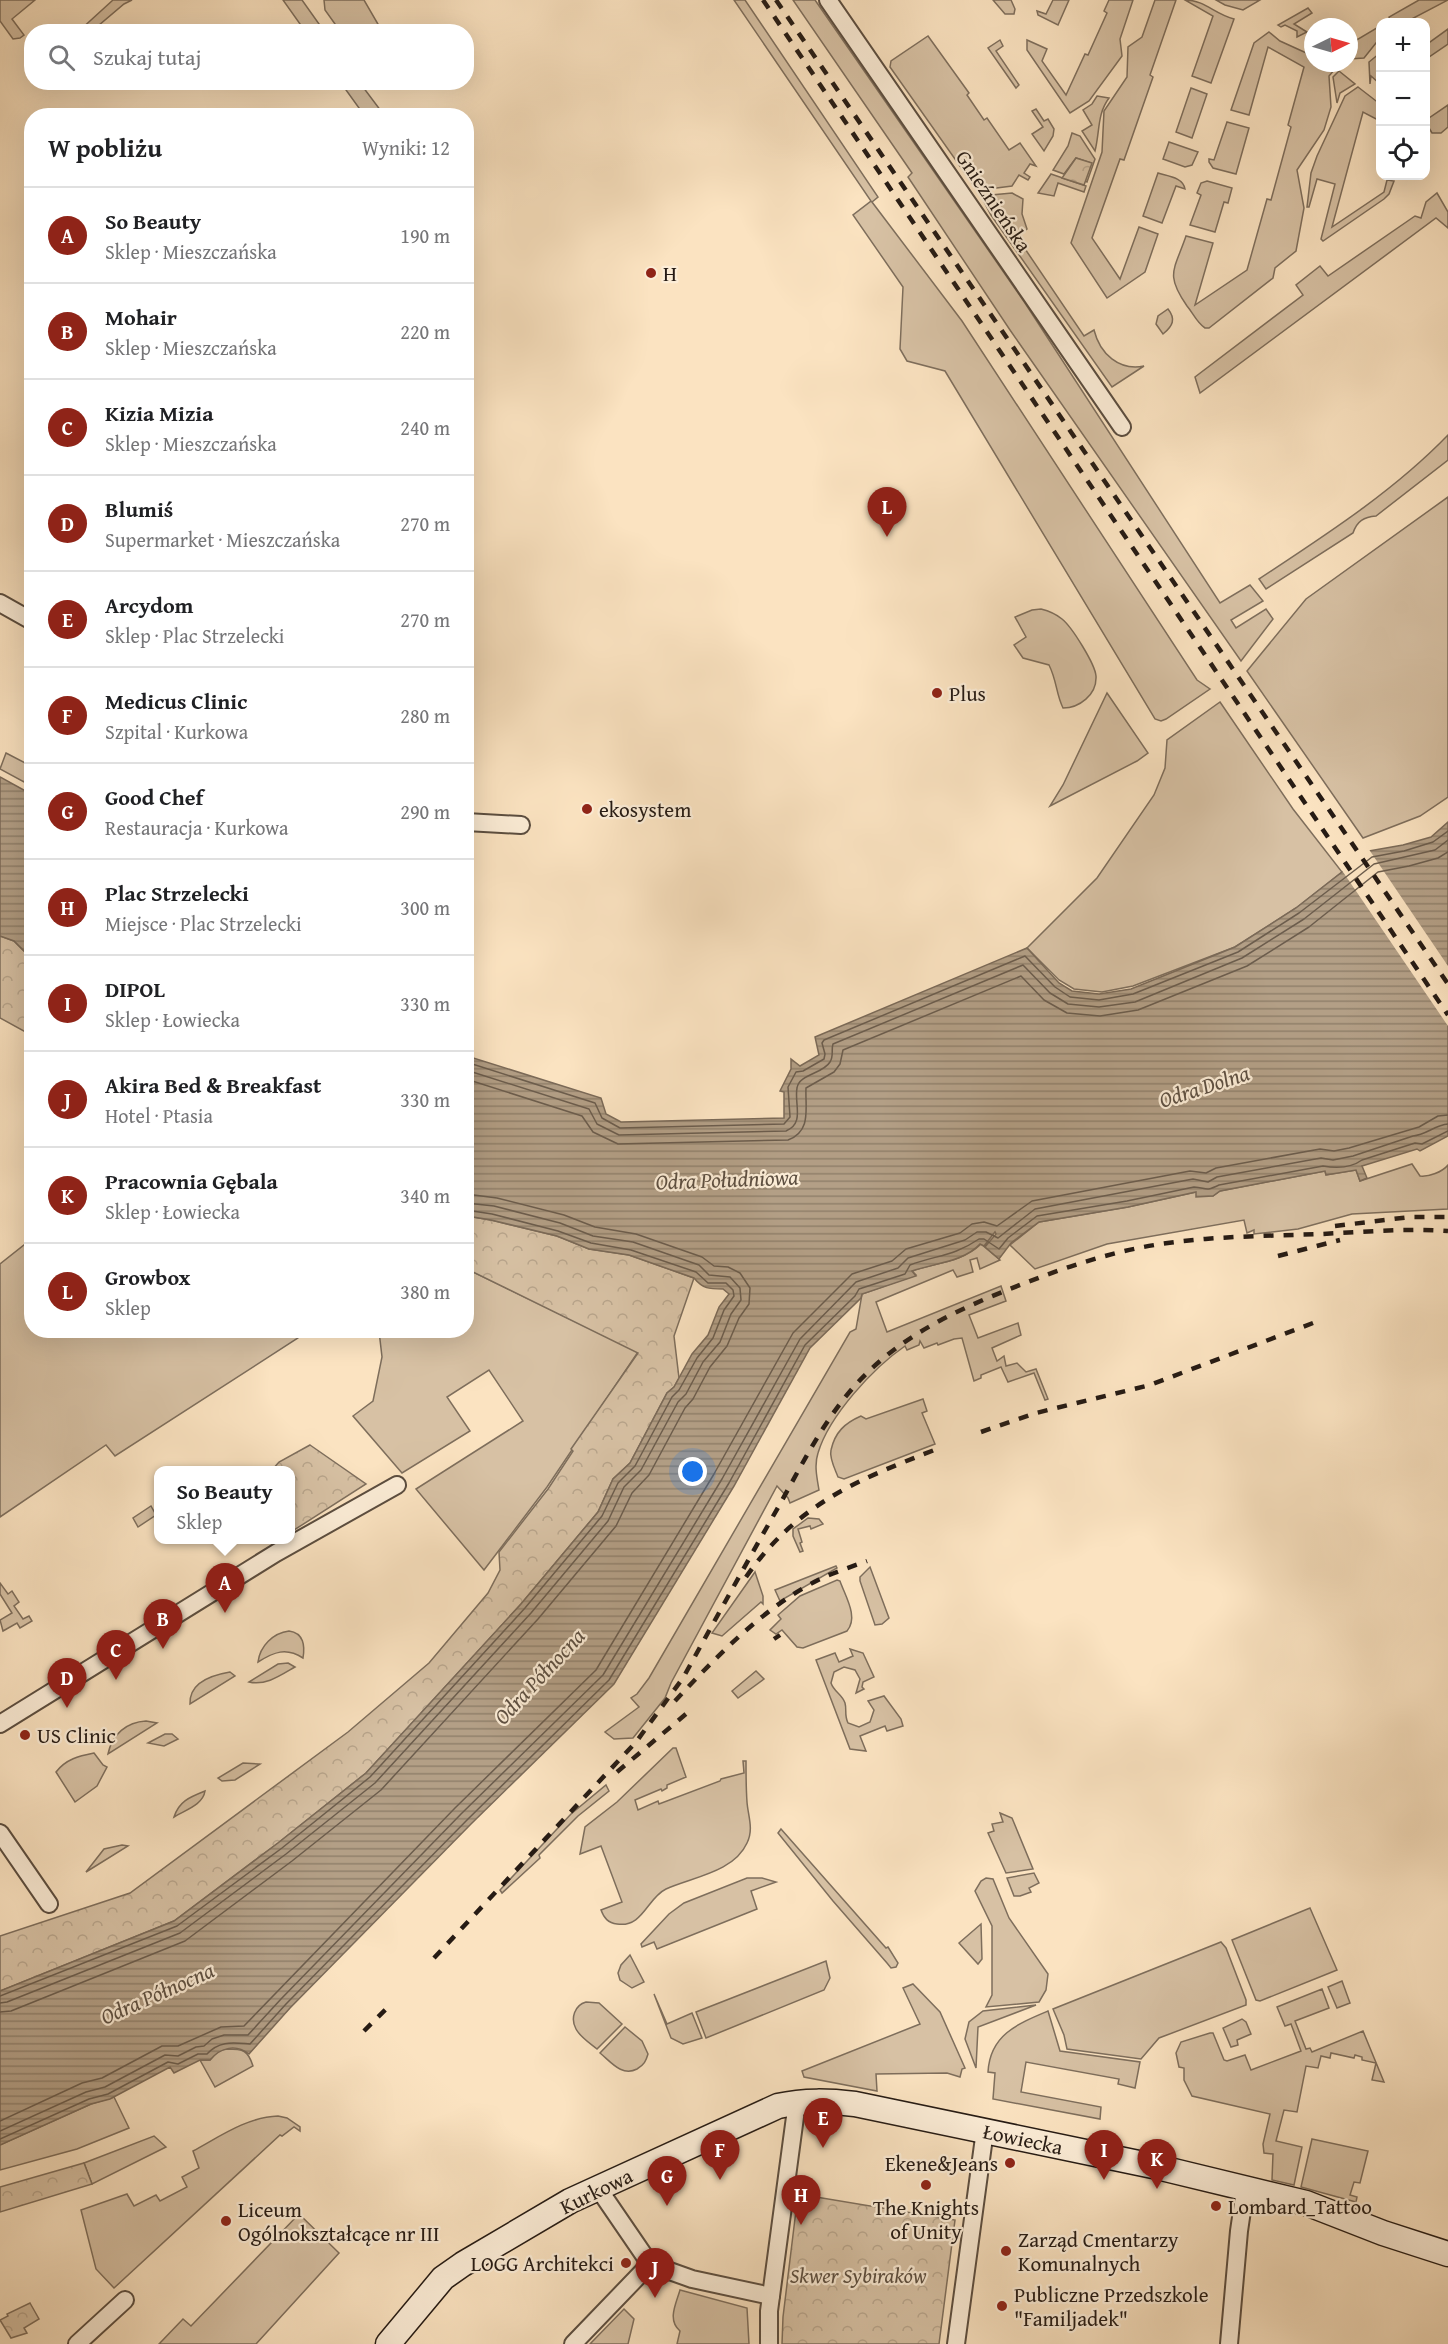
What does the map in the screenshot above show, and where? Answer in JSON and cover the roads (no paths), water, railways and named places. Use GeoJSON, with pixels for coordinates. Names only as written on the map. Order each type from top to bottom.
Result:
{"type":"FeatureCollection","features":[{"type":"Feature","properties":{"kind":"main road","name":"Kurkowa"},"geometry":{"type":"LineString","coordinates":[[399,2340],[443,2278],[452,2271],[598,2188],[778,2106],[797,2102],[823,2101],[855,2104],[944,2122]]}},
{"type":"Feature","properties":{"kind":"main road","name":"Łowiecka"},"geometry":{"type":"LineString","coordinates":[[944,2122],[1153,2166],[1306,2203],[1383,2233],[1448,2254]]}},
{"type":"Feature","properties":{"kind":"street","name":"Gnieźnieńska"},"geometry":{"type":"LineString","coordinates":[[828,0],[1122,427]]}},
{"type":"Feature","properties":{"kind":"street"},"geometry":{"type":"LineString","coordinates":[[0,603],[24,616]]}},
{"type":"Feature","properties":{"kind":"street"},"geometry":{"type":"LineString","coordinates":[[474,822],[520,825]]}},
{"type":"Feature","properties":{"kind":"street"},"geometry":{"type":"LineString","coordinates":[[295,1542],[397,1485]]}},
{"type":"Feature","properties":{"kind":"street"},"geometry":{"type":"LineString","coordinates":[[0,1724],[292,1544]]}},
{"type":"Feature","properties":{"kind":"street"},"geometry":{"type":"LineString","coordinates":[[0,1833],[49,1904]]}},
{"type":"Feature","properties":{"kind":"street"},"geometry":{"type":"LineString","coordinates":[[770,2344],[768,2317],[797,2102]]}},
{"type":"Feature","properties":{"kind":"street"},"geometry":{"type":"LineString","coordinates":[[956,2344],[985,2130]]}},
{"type":"Feature","properties":{"kind":"street"},"geometry":{"type":"LineString","coordinates":[[598,2188],[650,2264],[692,2279],[771,2296]]}},
{"type":"Feature","properties":{"kind":"street"},"geometry":{"type":"LineString","coordinates":[[1229,2344],[1245,2190]]}},
{"type":"Feature","properties":{"kind":"street"},"geometry":{"type":"LineString","coordinates":[[573,2344],[650,2264]]}},
{"type":"Feature","properties":{"kind":"street"},"geometry":{"type":"LineString","coordinates":[[77,2344],[125,2300]]}},
{"type":"Feature","properties":{"kind":"water"},"geometry":{"type":"Polygon","coordinates":[[[0,777],[24,790],[24,951],[14,941],[0,936],[0,777]]]}},
{"type":"Feature","properties":{"kind":"water"},"geometry":{"type":"Polygon","coordinates":[[[1448,822],[1448,1136],[1420,1151],[1417,1149],[1362,1166],[1367,1178],[1360,1181],[1356,1170],[1326,1175],[1325,1171],[1220,1191],[1213,1196],[1196,1197],[1196,1192],[1128,1207],[1039,1222],[1011,1243],[999,1259],[985,1247],[996,1234],[995,1232],[984,1246],[980,1244],[965,1255],[912,1271],[916,1276],[862,1294],[861,1298],[810,1348],[734,1486],[614,1684],[471,1824],[290,2008],[249,2054],[239,2049],[229,2048],[219,2052],[210,2060],[200,2060],[174,2073],[170,2067],[110,2099],[91,2104],[0,2145],[0,1991],[174,1921],[366,1773],[521,1604],[598,1512],[613,1479],[630,1463],[667,1393],[674,1387],[692,1354],[708,1335],[719,1307],[729,1294],[723,1289],[707,1288],[694,1278],[629,1255],[589,1249],[557,1236],[474,1217],[474,1058],[601,1098],[606,1114],[621,1122],[784,1118],[784,1092],[780,1091],[791,1069],[791,1059],[800,1066],[819,1055],[815,1037],[1027,948],[1059,983],[1072,991],[1099,994],[1131,989],[1235,947],[1296,908],[1369,851],[1431,837],[1448,822]]]}},
{"type":"Feature","properties":{"kind":"railway"},"geometry":{"type":"LineString","coordinates":[[763,0],[1448,1015]]}},
{"type":"Feature","properties":{"kind":"railway"},"geometry":{"type":"LineString","coordinates":[[776,0],[1448,984]]}},
{"type":"Feature","properties":{"kind":"railway"},"geometry":{"type":"LineString","coordinates":[[1335,1226],[1410,1217],[1448,1217]]}},
{"type":"Feature","properties":{"kind":"railway"},"geometry":{"type":"LineString","coordinates":[[434,1958],[636,1742],[683,1678],[829,1419],[866,1374],[901,1344],[941,1320],[1004,1291],[1075,1265],[1143,1247],[1201,1239],[1400,1230],[1448,1231]]}},
{"type":"Feature","properties":{"kind":"railway"},"geometry":{"type":"LineString","coordinates":[[1278,1256],[1340,1240]]}},
{"type":"Feature","properties":{"kind":"railway"},"geometry":{"type":"LineString","coordinates":[[981,1432],[1036,1413],[1150,1385],[1313,1323]]}},
{"type":"Feature","properties":{"kind":"railway"},"geometry":{"type":"LineString","coordinates":[[746,1577],[786,1531],[831,1497],[881,1472],[937,1449]]}},
{"type":"Feature","properties":{"kind":"railway"},"geometry":{"type":"LineString","coordinates":[[675,1701],[742,1634],[799,1590],[820,1579],[867,1561]]}},
{"type":"Feature","properties":{"kind":"railway"},"geometry":{"type":"LineString","coordinates":[[774,1639],[780,1635]]}},
{"type":"Feature","properties":{"kind":"railway"},"geometry":{"type":"LineString","coordinates":[[617,1772],[686,1714]]}},
{"type":"Feature","properties":{"kind":"railway"},"geometry":{"type":"LineString","coordinates":[[364,2031],[392,2003]]}},
{"type":"Feature","properties":{"kind":"place","name":"H"},"geometry":{"type":"Point","coordinates":[651,273]}},
{"type":"Feature","properties":{"kind":"place","name":"Growbox"},"geometry":{"type":"Point","coordinates":[887,537]}},
{"type":"Feature","properties":{"kind":"place","name":"Plus"},"geometry":{"type":"Point","coordinates":[937,693]}},
{"type":"Feature","properties":{"kind":"place","name":"ekosystem"},"geometry":{"type":"Point","coordinates":[587,809]}},
{"type":"Feature","properties":{"kind":"place","name":"So Beauty"},"geometry":{"type":"Point","coordinates":[225,1613]}},
{"type":"Feature","properties":{"kind":"place","name":"Mohair"},"geometry":{"type":"Point","coordinates":[163,1649]}},
{"type":"Feature","properties":{"kind":"place","name":"Kizia Mizia"},"geometry":{"type":"Point","coordinates":[116,1680]}},
{"type":"Feature","properties":{"kind":"place","name":"Blumiś"},"geometry":{"type":"Point","coordinates":[67,1708]}},
{"type":"Feature","properties":{"kind":"place","name":"US Clinic"},"geometry":{"type":"Point","coordinates":[25,1735]}},
{"type":"Feature","properties":{"kind":"place","name":"Arcydom"},"geometry":{"type":"Point","coordinates":[823,2148]}},
{"type":"Feature","properties":{"kind":"place","name":"Ekene&Jeans"},"geometry":{"type":"Point","coordinates":[1010,2163]}},
{"type":"Feature","properties":{"kind":"place","name":"Medicus Clinic"},"geometry":{"type":"Point","coordinates":[720,2180]}},
{"type":"Feature","properties":{"kind":"place","name":"DIPOL"},"geometry":{"type":"Point","coordinates":[1104,2180]}},
{"type":"Feature","properties":{"kind":"place","name":"The Knights of Unity"},"geometry":{"type":"Point","coordinates":[926,2185]}},
{"type":"Feature","properties":{"kind":"place","name":"Pracownia Gębala"},"geometry":{"type":"Point","coordinates":[1157,2189]}},
{"type":"Feature","properties":{"kind":"place","name":"Good Chef"},"geometry":{"type":"Point","coordinates":[667,2206]}},
{"type":"Feature","properties":{"kind":"place","name":"Lombard_Tattoo"},"geometry":{"type":"Point","coordinates":[1216,2206]}},
{"type":"Feature","properties":{"kind":"place","name":"Liceum Ogólnokształcące nr III"},"geometry":{"type":"Point","coordinates":[226,2221]}},
{"type":"Feature","properties":{"kind":"place","name":"Plac Strzelecki"},"geometry":{"type":"Point","coordinates":[801,2225]}},
{"type":"Feature","properties":{"kind":"place","name":"Zarząd Cmentarzy Komunalnych"},"geometry":{"type":"Point","coordinates":[1006,2251]}},
{"type":"Feature","properties":{"kind":"place","name":"LOGG Architekci"},"geometry":{"type":"Point","coordinates":[626,2263]}},
{"type":"Feature","properties":{"kind":"place","name":"Akira Bed & Breakfast"},"geometry":{"type":"Point","coordinates":[655,2298]}},
{"type":"Feature","properties":{"kind":"place","name":"Publiczne Przedszkole \"Familjadek\""},"geometry":{"type":"Point","coordinates":[1002,2306]}},
{"type":"Feature","properties":{"kind":"water label","name":"Odra Dolna"},"geometry":{"type":"Point","coordinates":[1204,1086]}},
{"type":"Feature","properties":{"kind":"water label","name":"Odra Południowa"},"geometry":{"type":"Point","coordinates":[727,1179]}},
{"type":"Feature","properties":{"kind":"water label","name":"Odra Północna"},"geometry":{"type":"Point","coordinates":[539,1676]}},
{"type":"Feature","properties":{"kind":"water label","name":"Odra Północna"},"geometry":{"type":"Point","coordinates":[157,1993]}},
{"type":"Feature","properties":{"kind":"park label","name":"Skwer Sybiraków"},"geometry":{"type":"Point","coordinates":[858,2275]}}]}
